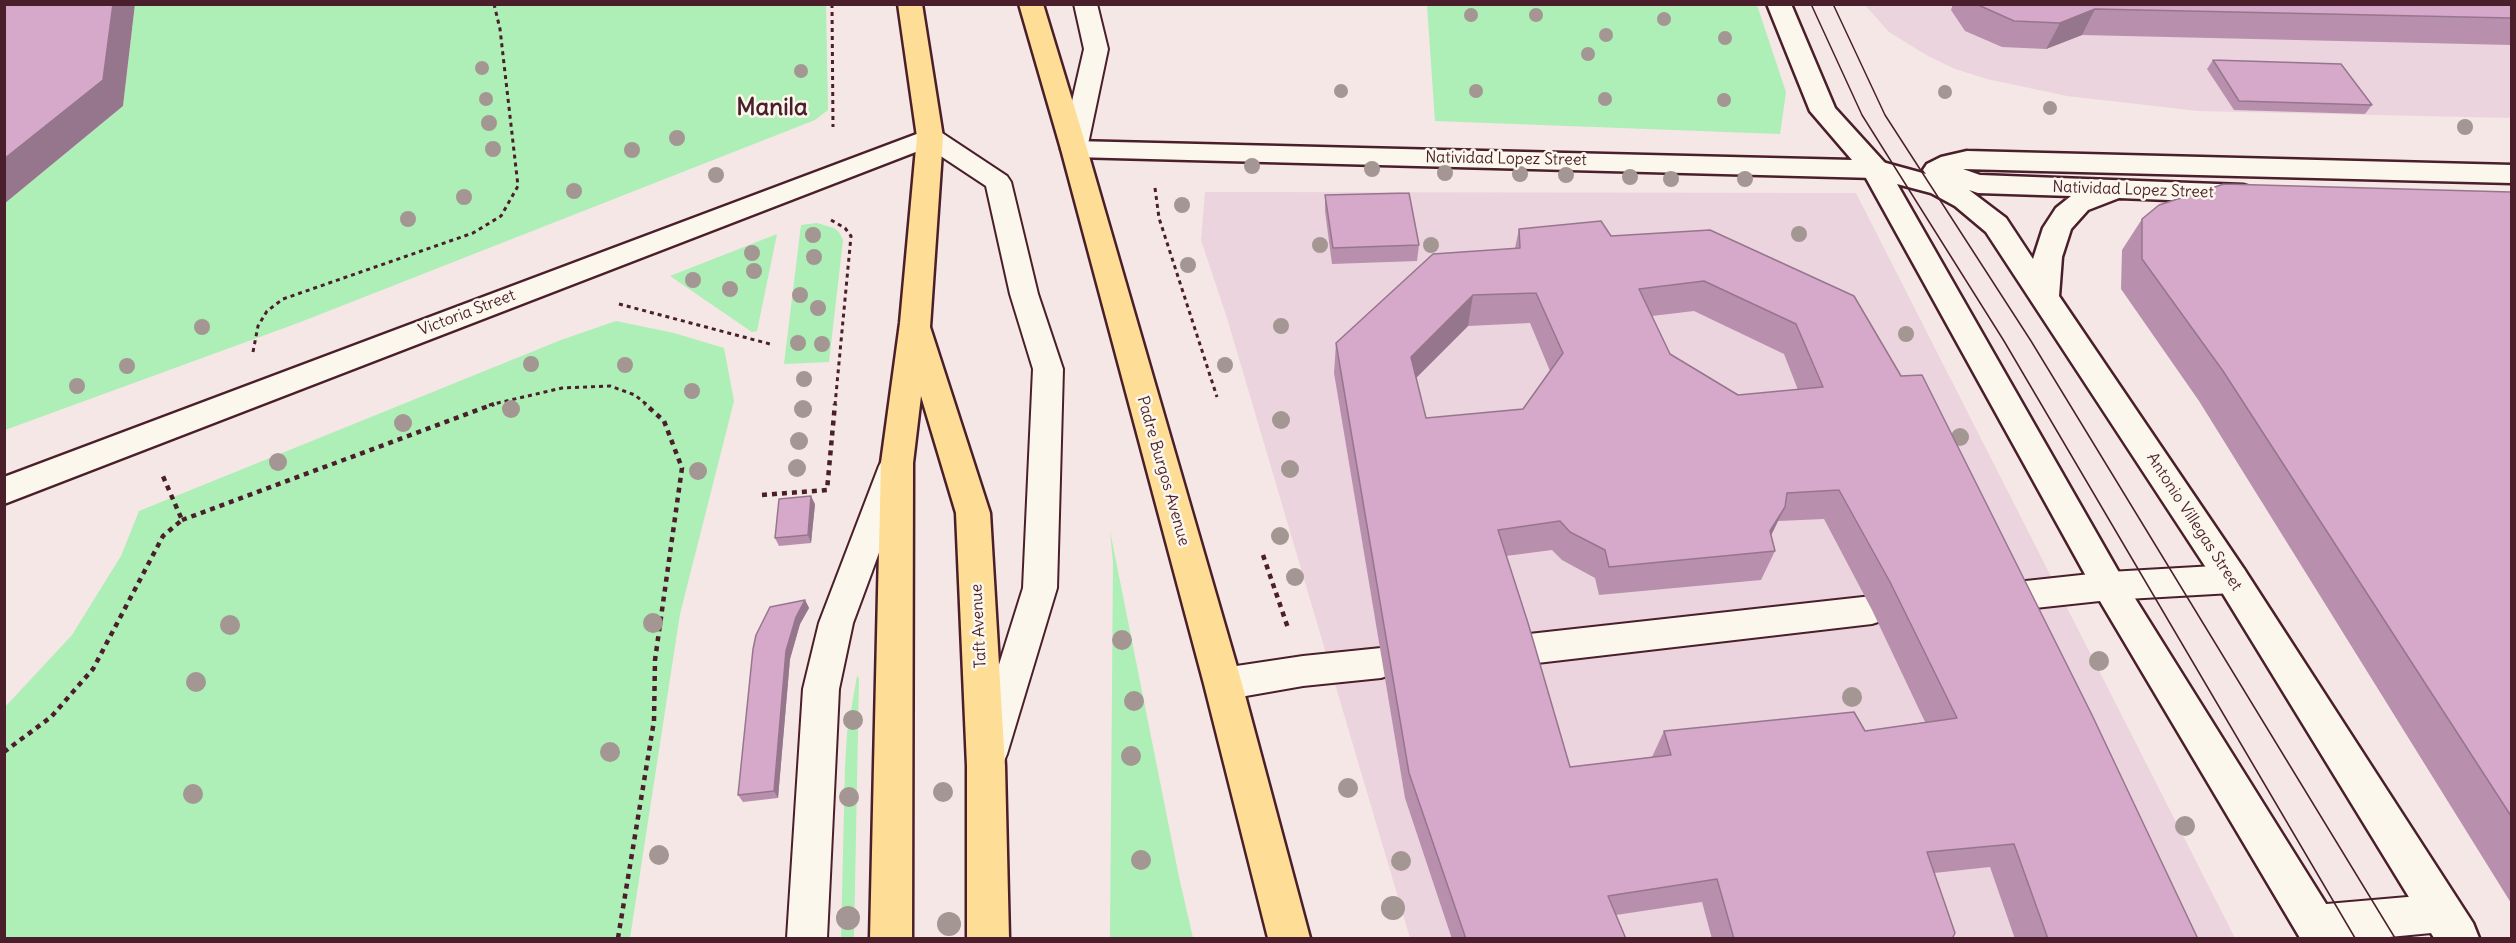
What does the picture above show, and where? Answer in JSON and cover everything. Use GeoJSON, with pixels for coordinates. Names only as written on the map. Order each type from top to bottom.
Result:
{"type":"FeatureCollection","features":[{"type":"Feature","properties":{"kind":"main road"},"geometry":{"type":"LineString","coordinates":[[891,939],[893,582],[897,463],[915,323],[930,137],[910,4]]}},
{"type":"Feature","properties":{"kind":"main road","name":"Padre Burgos Avenue"},"geometry":{"type":"LineString","coordinates":[[1031,4],[1074,149],[1223,684],[1289,939]]}},
{"type":"Feature","properties":{"kind":"main road","name":"Taft Avenue"},"geometry":{"type":"LineString","coordinates":[[915,323],[973,513],[986,765],[988,939]]}},
{"type":"Feature","properties":{"kind":"street"},"geometry":{"type":"LineString","coordinates":[[1779,4],[1823,111],[1875,169],[2109,586],[2319,932]]}},
{"type":"Feature","properties":{"kind":"street","name":"Victoria Street"},"geometry":{"type":"LineString","coordinates":[[4,491],[930,137]]}},
{"type":"Feature","properties":{"kind":"street","name":"Natividad Lopez Street"},"geometry":{"type":"LineString","coordinates":[[1074,149],[1937,170],[1978,184],[2115,191],[2266,194]]}},
{"type":"Feature","properties":{"kind":"street","name":"Natividad Lopez Street"},"geometry":{"type":"LineString","coordinates":[[1937,170],[1966,160],[2511,174]]}},
{"type":"Feature","properties":{"kind":"street","name":"Antonio Villegas Street"},"geometry":{"type":"LineString","coordinates":[[1875,169],[1941,187],[1965,200],[1996,225],[2232,579],[2450,926]]}},
{"type":"Feature","properties":{"kind":"street"},"geometry":{"type":"LineString","coordinates":[[2044,297],[2051,241],[2066,215],[2078,204],[2115,191]]}},
{"type":"Feature","properties":{"kind":"lane"},"geometry":{"type":"LineString","coordinates":[[1074,149],[1096,49],[1085,4]]}},
{"type":"Feature","properties":{"kind":"lane"},"geometry":{"type":"LineString","coordinates":[[930,137],[998,182],[1024,294],[1048,369],[1040,588],[986,765]]}},
{"type":"Feature","properties":{"kind":"lane"},"geometry":{"type":"LineString","coordinates":[[807,939],[821,689],[836,623],[897,463]]}},
{"type":"Feature","properties":{"kind":"lane"},"geometry":{"type":"LineString","coordinates":[[1998,598],[2109,586],[2232,579]]}},
{"type":"Feature","properties":{"kind":"lane"},"geometry":{"type":"LineString","coordinates":[[1520,650],[1872,610]]}},
{"type":"Feature","properties":{"kind":"lane"},"geometry":{"type":"LineString","coordinates":[[1223,684],[1303,671],[1381,663]]}},
{"type":"Feature","properties":{"kind":"lane"},"geometry":{"type":"LineString","coordinates":[[2319,932],[2450,926]]}},
{"type":"Feature","properties":{"kind":"path"},"geometry":{"type":"LineString","coordinates":[[832,4],[832,127]]}},
{"type":"Feature","properties":{"kind":"path"},"geometry":{"type":"LineString","coordinates":[[1151,150],[1159,218],[1217,397]]}},
{"type":"Feature","properties":{"kind":"path"},"geometry":{"type":"LineString","coordinates":[[762,495],[827,490],[851,236],[845,228],[831,220]]}},
{"type":"Feature","properties":{"kind":"path"},"geometry":{"type":"LineString","coordinates":[[619,304],[770,344]]}},
{"type":"Feature","properties":{"kind":"path"},"geometry":{"type":"LineString","coordinates":[[182,520],[493,404],[562,388],[610,386],[635,395],[664,422],[682,468],[655,660],[654,721],[618,939]]}},
{"type":"Feature","properties":{"kind":"path"},"geometry":{"type":"LineString","coordinates":[[1263,555],[1303,671]]}},
{"type":"Feature","properties":{"kind":"shaded area"},"geometry":{"type":"Polygon","coordinates":[[[1865,5],[2511,5],[2511,118],[2198,111],[2067,96],[1987,79],[1955,69],[1928,56],[1889,32],[1865,5]]]}},
{"type":"Feature","properties":{"kind":"shaded area"},"geometry":{"type":"Polygon","coordinates":[[[1205,192],[1856,193],[2235,938],[1410,938],[1227,318],[1201,240],[1205,192]]]}},
{"type":"Feature","properties":{"kind":"green space"},"geometry":{"type":"Polygon","coordinates":[[[135,5],[826,5],[828,110],[815,120],[298,323],[5,430],[4,204],[123,106],[135,5]]]}},
{"type":"Feature","properties":{"kind":"green space"},"geometry":{"type":"Polygon","coordinates":[[[1427,5],[1757,5],[1786,92],[1780,134],[1435,121],[1427,5]]]}},
{"type":"Feature","properties":{"kind":"green space"},"geometry":{"type":"Polygon","coordinates":[[[817,223],[834,228],[843,240],[829,362],[784,364],[801,225],[817,223]]]}},
{"type":"Feature","properties":{"kind":"green space"},"geometry":{"type":"Polygon","coordinates":[[[777,234],[757,331],[752,332],[670,276],[777,234]]]}},
{"type":"Feature","properties":{"kind":"green space"},"geometry":{"type":"Polygon","coordinates":[[[616,321],[674,333],[724,348],[734,401],[680,614],[630,938],[5,938],[5,707],[72,635],[121,556],[139,511],[561,340],[616,321]]]}},
{"type":"Feature","properties":{"kind":"green space"},"geometry":{"type":"Polygon","coordinates":[[[1110,531],[1193,938],[1110,938],[1113,562],[1110,531]]]}},
{"type":"Feature","properties":{"kind":"green space"},"geometry":{"type":"Polygon","coordinates":[[[857,676],[859,678],[854,938],[841,938],[847,733],[857,676]]]}},
{"type":"Feature","properties":{"kind":"building"},"geometry":{"type":"Polygon","coordinates":[[[4,4],[113,4],[103,80],[4,159],[4,4]]]}},
{"type":"Feature","properties":{"kind":"building"},"geometry":{"type":"Polygon","coordinates":[[[1976,4],[2511,4],[2511,18],[2095,9],[2060,23],[2014,21],[1976,4]]]}},
{"type":"Feature","properties":{"kind":"building"},"geometry":{"type":"Polygon","coordinates":[[[2213,60],[2341,64],[2372,105],[2239,101],[2213,60]]]}},
{"type":"Feature","properties":{"kind":"building"},"geometry":{"type":"Polygon","coordinates":[[[2224,184],[2511,192],[2511,816],[2223,371],[2142,259],[2142,219],[2159,205],[2224,184]]]}},
{"type":"Feature","properties":{"kind":"building"},"geometry":{"type":"Polygon","coordinates":[[[1409,193],[1419,245],[1333,248],[1325,195],[1409,193]]]}},
{"type":"Feature","properties":{"kind":"building"},"geometry":{"type":"Polygon","coordinates":[[[1601,221],[1611,236],[1710,230],[1854,296],[1901,376],[1922,375],[2092,715],[2198,939],[2048,939],[2014,844],[1927,852],[1955,933],[1952,939],[1734,939],[1717,879],[1608,896],[1626,939],[1466,939],[1409,773],[1336,343],[1433,254],[1520,248],[1519,229],[1601,221]],[[1704,281],[1639,289],[1670,354],[1738,395],[1823,387],[1796,324],[1704,281]],[[1536,293],[1473,295],[1411,357],[1426,418],[1523,409],[1563,353],[1536,293]],[[1839,490],[1787,493],[1785,507],[1770,531],[1775,551],[1609,567],[1605,550],[1570,532],[1560,521],[1498,530],[1570,767],[1671,755],[1664,731],[1854,712],[1865,731],[1957,718],[1890,582],[1839,490]]]}},
{"type":"Feature","properties":{"kind":"building"},"geometry":{"type":"Polygon","coordinates":[[[811,496],[808,535],[775,538],[779,499],[811,496]]]}},
{"type":"Feature","properties":{"kind":"building"},"geometry":{"type":"Polygon","coordinates":[[[805,600],[796,617],[786,651],[774,791],[738,795],[756,635],[770,607],[805,600]]]}},
{"type":"Feature","properties":{"kind":"tram line"},"geometry":{"type":"LineString","coordinates":[[1811,4],[1862,115],[2004,341],[2355,938]]}},
{"type":"Feature","properties":{"kind":"tram line"},"geometry":{"type":"LineString","coordinates":[[1833,4],[1885,115],[2031,341],[2395,938]]}},
{"type":"Feature","properties":{"kind":"district","name":"Manila"},"geometry":{"type":"Point","coordinates":[772,108]}}]}
